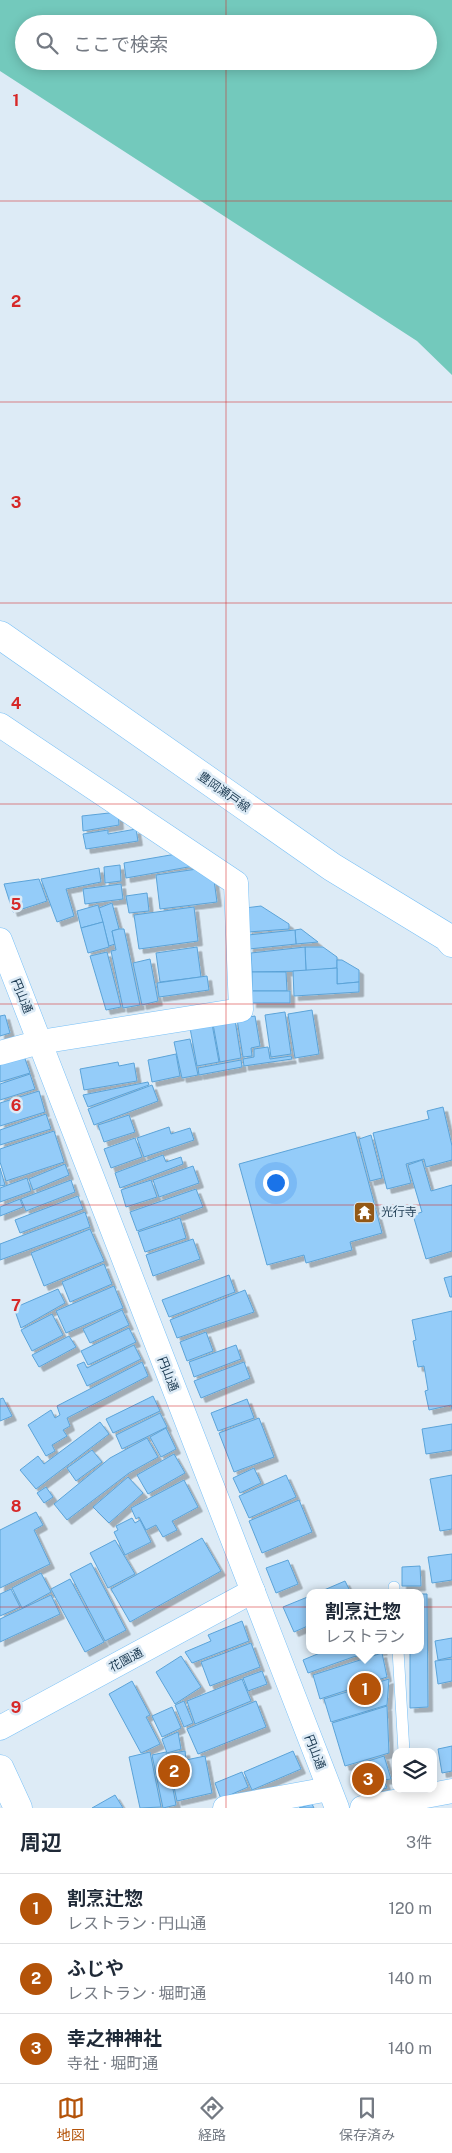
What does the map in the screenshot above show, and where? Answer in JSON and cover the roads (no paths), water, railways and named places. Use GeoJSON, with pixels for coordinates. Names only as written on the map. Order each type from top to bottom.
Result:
{"type":"FeatureCollection","features":[{"type":"Feature","properties":{"kind":"main road","name":"豊岡瀬戸線"},"geometry":{"type":"LineString","coordinates":[[0,635],[332,867],[447,937],[452,943]]}},
{"type":"Feature","properties":{"kind":"main road"},"geometry":{"type":"LineString","coordinates":[[0,1769],[18,1808]]}},
{"type":"Feature","properties":{"kind":"street"},"geometry":{"type":"LineString","coordinates":[[0,725],[236,883],[241,1010],[40,1042],[0,1052]]}},
{"type":"Feature","properties":{"kind":"street","name":"円山通"},"geometry":{"type":"LineString","coordinates":[[0,940],[333,1798]]}},
{"type":"Feature","properties":{"kind":"street","name":"花園通"},"geometry":{"type":"LineString","coordinates":[[0,1728],[252,1591]]}},
{"type":"Feature","properties":{"kind":"street"},"geometry":{"type":"LineString","coordinates":[[362,1808],[406,1794],[452,1791]]}},
{"type":"Feature","properties":{"kind":"street"},"geometry":{"type":"LineString","coordinates":[[225,1808],[333,1798]]}},
{"type":"Feature","properties":{"kind":"lane"},"geometry":{"type":"LineString","coordinates":[[398,1654],[404,1748]]}},
{"type":"Feature","properties":{"kind":"place","name":"光行寺"},"geometry":{"type":"Point","coordinates":[365,1212]}},
{"type":"Feature","properties":{"kind":"place","name":"割烹辻惣"},"geometry":{"type":"Point","coordinates":[365,1689]}},
{"type":"Feature","properties":{"kind":"place","name":"ふじや"},"geometry":{"type":"Point","coordinates":[174,1771]}},
{"type":"Feature","properties":{"kind":"place","name":"幸之神神社"},"geometry":{"type":"Point","coordinates":[368,1779]}}]}
